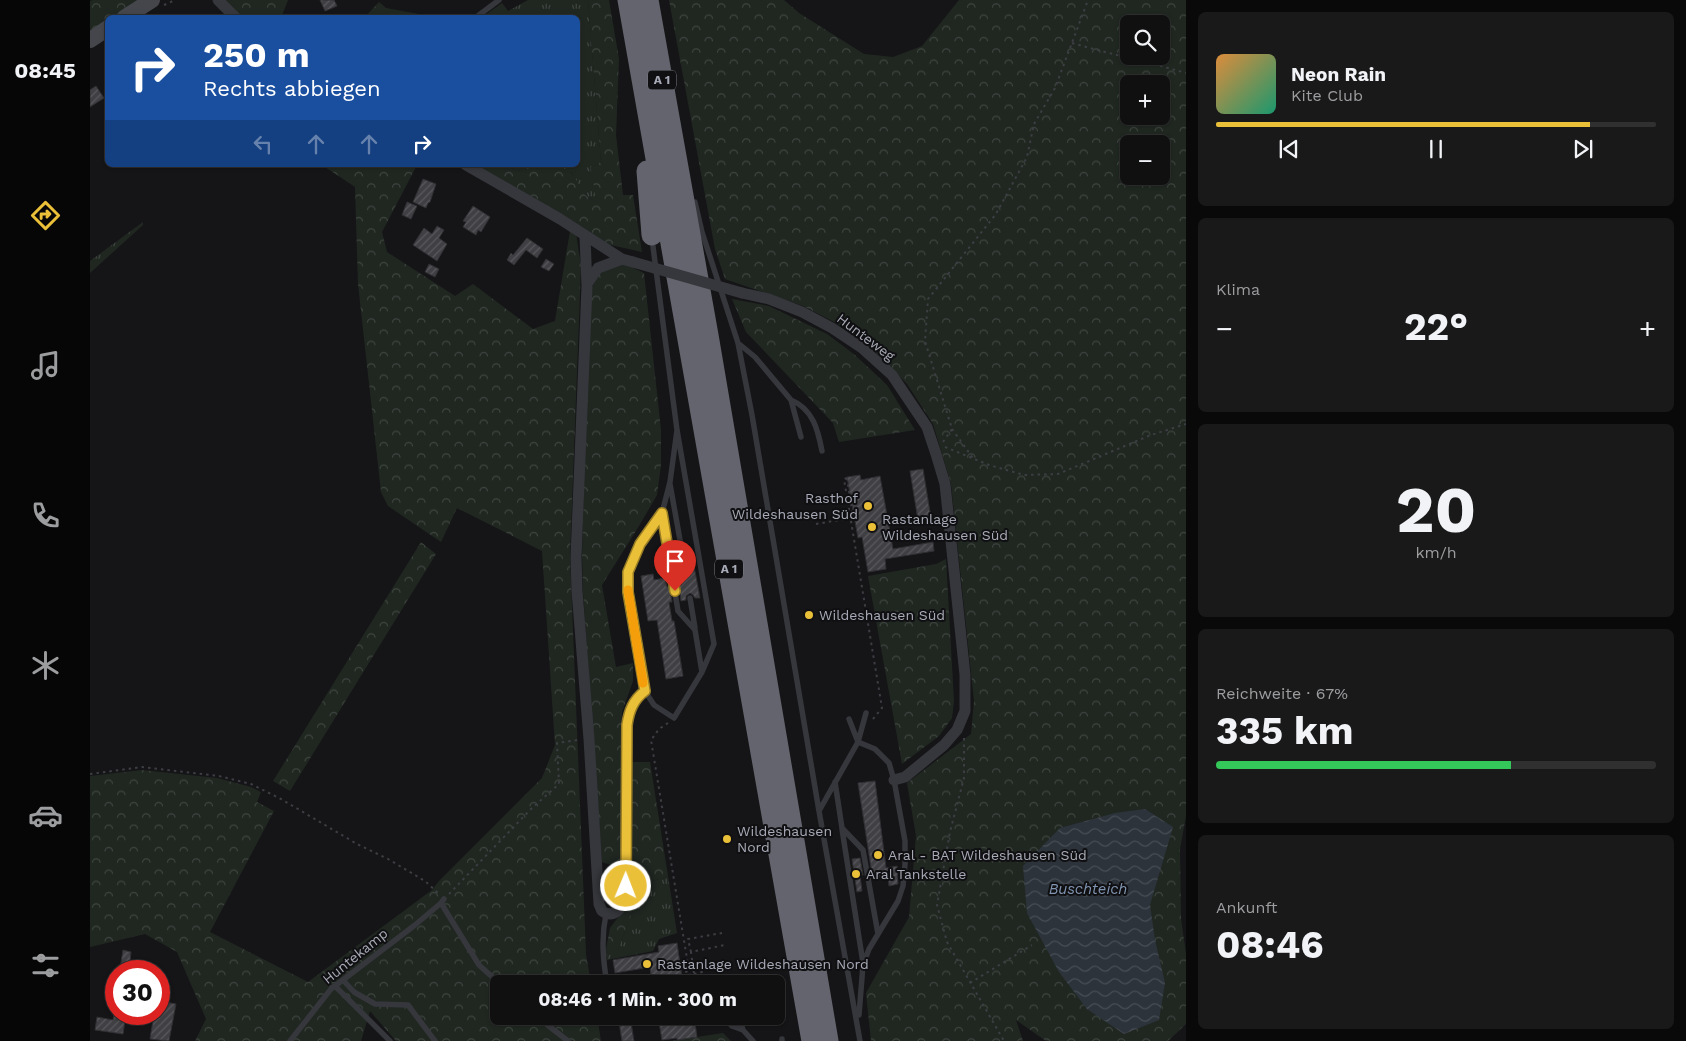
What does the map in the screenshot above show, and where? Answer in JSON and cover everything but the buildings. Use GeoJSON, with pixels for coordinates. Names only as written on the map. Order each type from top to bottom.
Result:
{"type":"FeatureCollection","features":[{"type":"Feature","properties":{"kind":"highway","name":"A 1"},"geometry":{"type":"LineString","coordinates":[[628,0],[812,1041]]}},
{"type":"Feature","properties":{"kind":"highway","name":"A 1"},"geometry":{"type":"LineString","coordinates":[[648,0],[682,168],[708,335],[828,1041]]}},
{"type":"Feature","properties":{"kind":"highway"},"geometry":{"type":"LineString","coordinates":[[646,96],[642,123],[652,235]]}},
{"type":"Feature","properties":{"kind":"main road"},"geometry":{"type":"LineString","coordinates":[[129,15],[152,0]]}},
{"type":"Feature","properties":{"kind":"main road"},"geometry":{"type":"LineString","coordinates":[[90,40],[105,30]]}},
{"type":"Feature","properties":{"kind":"street"},"geometry":{"type":"LineString","coordinates":[[218,0],[233,15]]}},
{"type":"Feature","properties":{"kind":"street","name":"Hunteweg"},"geometry":{"type":"LineString","coordinates":[[469,167],[627,260],[769,299],[802,312],[832,328],[862,348],[892,375],[927,427],[945,484],[964,675],[965,711],[957,730],[944,745],[905,777],[894,780]]}},
{"type":"Feature","properties":{"kind":"street"},"geometry":{"type":"LineString","coordinates":[[585,236],[586,286],[576,565],[599,904],[602,911],[606,914],[613,914],[618,911],[622,907],[625,897],[627,725],[629,710],[645,691]]}},
{"type":"Feature","properties":{"kind":"street"},"geometry":{"type":"LineString","coordinates":[[586,286],[598,268],[627,260]]}},
{"type":"Feature","properties":{"kind":"lane"},"geometry":{"type":"LineString","coordinates":[[479,15],[499,0]]}},
{"type":"Feature","properties":{"kind":"lane"},"geometry":{"type":"LineString","coordinates":[[692,194],[702,232],[738,343],[752,414],[860,1041]]}},
{"type":"Feature","properties":{"kind":"lane"},"geometry":{"type":"LineString","coordinates":[[652,235],[677,430],[714,644],[702,672],[674,718],[654,705],[645,691],[628,592],[628,572],[646,534],[662,513],[670,482],[677,430]]}},
{"type":"Feature","properties":{"kind":"lane"},"geometry":{"type":"LineString","coordinates":[[738,343],[755,357],[791,400],[802,437]]}},
{"type":"Feature","properties":{"kind":"lane"},"geometry":{"type":"LineString","coordinates":[[791,400],[802,404],[812,418],[818,432],[822,451]]}},
{"type":"Feature","properties":{"kind":"lane"},"geometry":{"type":"LineString","coordinates":[[670,482],[685,568]]}},
{"type":"Feature","properties":{"kind":"lane"},"geometry":{"type":"LineString","coordinates":[[662,513],[678,611],[695,630]]}},
{"type":"Feature","properties":{"kind":"lane"},"geometry":{"type":"LineString","coordinates":[[690,598],[702,672]]}},
{"type":"Feature","properties":{"kind":"lane"},"geometry":{"type":"LineString","coordinates":[[819,811],[858,742],[866,713]]}},
{"type":"Feature","properties":{"kind":"lane"},"geometry":{"type":"LineString","coordinates":[[848,719],[858,742],[883,755],[889,763],[905,841],[903,886],[898,901],[869,949],[863,965]]}},
{"type":"Feature","properties":{"kind":"lane"},"geometry":{"type":"LineString","coordinates":[[835,782],[863,965],[858,1024]]}},
{"type":"Feature","properties":{"kind":"lane"},"geometry":{"type":"LineString","coordinates":[[842,828],[863,850],[878,934]]}},
{"type":"Feature","properties":{"kind":"lane"},"geometry":{"type":"LineString","coordinates":[[443,901],[479,965],[490,975]]}},
{"type":"Feature","properties":{"kind":"lane","name":"Huntekamp"},"geometry":{"type":"LineString","coordinates":[[290,1041],[335,986],[415,925],[443,901]]}},
{"type":"Feature","properties":{"kind":"lane"},"geometry":{"type":"LineString","coordinates":[[606,914],[602,928],[606,975]]}},
{"type":"Feature","properties":{"kind":"lane"},"geometry":{"type":"LineString","coordinates":[[343,980],[354,992],[375,1004],[408,1005],[435,1041]]}},
{"type":"Feature","properties":{"kind":"lane"},"geometry":{"type":"LineString","coordinates":[[335,986],[390,1041]]}},
{"type":"Feature","properties":{"kind":"lane"},"geometry":{"type":"LineString","coordinates":[[548,1025],[568,1041]]}},
{"type":"Feature","properties":{"kind":"lane"},"geometry":{"type":"LineString","coordinates":[[731,1025],[743,1030]]}},
{"type":"Feature","properties":{"kind":"lane"},"geometry":{"type":"LineString","coordinates":[[742,1025],[743,1030],[753,1041]]}},
{"type":"Feature","properties":{"kind":"path"},"geometry":{"type":"LineString","coordinates":[[973,458],[952,429],[925,341],[928,299],[996,214],[1027,157],[1034,124],[1055,88],[1088,0]]}},
{"type":"Feature","properties":{"kind":"path"},"geometry":{"type":"LineString","coordinates":[[1072,43],[1111,55],[1186,73]]}},
{"type":"Feature","properties":{"kind":"path"},"geometry":{"type":"LineString","coordinates":[[952,429],[941,447],[989,465],[1024,475],[1058,474],[1151,436],[1186,424]]}},
{"type":"Feature","properties":{"kind":"path"},"geometry":{"type":"LineString","coordinates":[[852,517],[844,479],[847,478],[882,708],[872,720]]}},
{"type":"Feature","properties":{"kind":"path"},"geometry":{"type":"LineString","coordinates":[[816,524],[852,517]]}},
{"type":"Feature","properties":{"kind":"path"},"geometry":{"type":"LineString","coordinates":[[965,711],[964,778],[950,832],[937,905],[947,942],[1004,1041]]}},
{"type":"Feature","properties":{"kind":"path"},"geometry":{"type":"LineString","coordinates":[[674,718],[659,729],[651,740],[689,971],[685,972],[686,975]]}},
{"type":"Feature","properties":{"kind":"path"},"geometry":{"type":"LineString","coordinates":[[90,774],[142,767],[219,776],[251,784],[281,799],[425,881],[443,901],[531,809],[558,784],[557,743],[589,739]]}},
{"type":"Feature","properties":{"kind":"path"},"geometry":{"type":"LineString","coordinates":[[694,974],[688,939],[722,933]]}},
{"type":"Feature","properties":{"kind":"path"},"geometry":{"type":"LineString","coordinates":[[691,952],[724,945]]}},
{"type":"Feature","properties":{"kind":"path"},"geometry":{"type":"LineString","coordinates":[[970,983],[1032,945]]}},
{"type":"Feature","properties":{"kind":"path"},"geometry":{"type":"LineString","coordinates":[[686,975],[706,971]]}},
{"type":"Feature","properties":{"kind":"green space"},"geometry":{"type":"Polygon","coordinates":[[[140,0],[117,15],[105,15],[105,23],[90,33],[90,1],[140,0]]]}},
{"type":"Feature","properties":{"kind":"green space"},"geometry":{"type":"Polygon","coordinates":[[[224,0],[288,0],[282,15],[240,15],[226,4],[224,0]]]}},
{"type":"Feature","properties":{"kind":"green space"},"geometry":{"type":"Polygon","coordinates":[[[528,0],[588,0],[601,162],[591,167],[597,202],[584,195],[572,173],[558,167],[580,167],[580,15],[485,15],[502,3],[508,11],[528,0]]]}},
{"type":"Feature","properties":{"kind":"green space"},"geometry":{"type":"Polygon","coordinates":[[[588,0],[609,0],[619,59],[616,135],[623,195],[633,195],[642,252],[602,243],[479,167],[510,167],[516,171],[538,167],[562,168],[568,170],[584,193],[596,201],[591,167],[601,162],[588,0]]]}},
{"type":"Feature","properties":{"kind":"green space"},"geometry":{"type":"Polygon","coordinates":[[[669,0],[784,0],[799,13],[864,54],[893,57],[922,46],[959,0],[1186,0],[1186,816],[1180,849],[1181,919],[1186,954],[1186,1024],[1168,1041],[1046,1041],[1016,1020],[1023,1041],[871,1041],[866,993],[909,917],[916,836],[907,783],[971,734],[974,701],[951,484],[933,424],[907,384],[864,341],[836,323],[803,306],[725,279],[715,249],[669,0]]]}},
{"type":"Feature","properties":{"kind":"green space"},"geometry":{"type":"Polygon","coordinates":[[[379,2],[386,8],[424,15],[367,15],[379,2]]]}},
{"type":"Feature","properties":{"kind":"green space"},"geometry":{"type":"Polygon","coordinates":[[[325,167],[416,167],[382,232],[387,252],[455,296],[473,284],[533,329],[555,321],[570,231],[576,233],[581,266],[570,556],[586,954],[590,975],[490,975],[490,1025],[598,1025],[601,1041],[396,1041],[370,1011],[361,1041],[195,1041],[206,1019],[177,952],[145,934],[90,947],[90,776],[142,770],[217,778],[251,787],[261,792],[257,802],[274,811],[210,932],[308,982],[432,890],[542,778],[555,745],[542,551],[457,508],[441,542],[388,506],[381,492],[358,284],[355,187],[325,167]]]}},
{"type":"Feature","properties":{"kind":"green space"},"geometry":{"type":"Polygon","coordinates":[[[510,167],[541,167],[516,171],[510,167]]]}},
{"type":"Feature","properties":{"kind":"green space"},"geometry":{"type":"Polygon","coordinates":[[[143,222],[143,225],[90,273],[90,261],[143,222]]]}},
{"type":"Feature","properties":{"kind":"green space"},"geometry":{"type":"Polygon","coordinates":[[[625,264],[644,273],[661,430],[661,465],[657,495],[602,585],[616,667],[633,663],[633,681],[622,712],[620,868],[602,862],[582,555],[590,292],[596,279],[606,269],[625,264]]]}},
{"type":"Feature","properties":{"kind":"green space"},"geometry":{"type":"Polygon","coordinates":[[[732,299],[769,306],[827,334],[855,355],[887,385],[915,430],[839,442],[833,423],[746,332],[732,299]]]}},
{"type":"Feature","properties":{"kind":"green space"},"geometry":{"type":"Polygon","coordinates":[[[421,542],[436,554],[290,791],[273,781],[421,542]]]}},
{"type":"Feature","properties":{"kind":"green space"},"geometry":{"type":"Polygon","coordinates":[[[946,559],[954,701],[952,718],[939,736],[902,764],[868,576],[936,564],[946,559]]]}},
{"type":"Feature","properties":{"kind":"green space"},"geometry":{"type":"Polygon","coordinates":[[[632,762],[650,762],[668,876],[650,882],[634,908],[618,949],[606,949],[610,928],[625,908],[632,762]]]}},
{"type":"Feature","properties":{"kind":"green space"},"geometry":{"type":"Polygon","coordinates":[[[668,876],[677,933],[659,939],[653,951],[607,960],[606,949],[618,949],[634,908],[650,882],[668,876]]]}},
{"type":"Feature","properties":{"kind":"green space"},"geometry":{"type":"Polygon","coordinates":[[[723,1033],[731,1041],[671,1041],[723,1033]]]}},
{"type":"Feature","properties":{"kind":"water","name":"Buschteich"},"geometry":{"type":"Polygon","coordinates":[[[1145,809],[1173,827],[1150,905],[1155,940],[1165,983],[1159,1020],[1124,1034],[1087,1009],[1059,972],[1027,913],[1023,866],[1060,828],[1115,813],[1145,809]]]}},
{"type":"Feature","properties":{"kind":"slow traffic"},"geometry":{"type":"LineString","coordinates":[[628,590],[643,683]]}},
{"type":"Feature","properties":{"kind":"place","name":"Rasthof Wildeshausen Süd"},"geometry":{"type":"Point","coordinates":[868,506]}},
{"type":"Feature","properties":{"kind":"place","name":"Rastanlage Wildeshausen Süd"},"geometry":{"type":"Point","coordinates":[872,527]}},
{"type":"Feature","properties":{"kind":"place","name":"Wildeshausen Süd"},"geometry":{"type":"Point","coordinates":[809,615]}},
{"type":"Feature","properties":{"kind":"place","name":"Wildeshausen Nord"},"geometry":{"type":"Point","coordinates":[727,839]}},
{"type":"Feature","properties":{"kind":"place","name":"Aral - BAT Wildeshausen Süd"},"geometry":{"type":"Point","coordinates":[878,855]}},
{"type":"Feature","properties":{"kind":"place","name":"Aral Tankstelle"},"geometry":{"type":"Point","coordinates":[856,874]}},
{"type":"Feature","properties":{"kind":"place","name":"Rastanlage Wildeshausen Nord"},"geometry":{"type":"Point","coordinates":[647,964]}},
{"type":"Feature","properties":{"kind":"route"},"geometry":{"type":"LineString","coordinates":[[626,886],[627,725],[629,710],[645,691],[628,592],[628,572],[640,544],[662,513],[675,591]]}}]}
